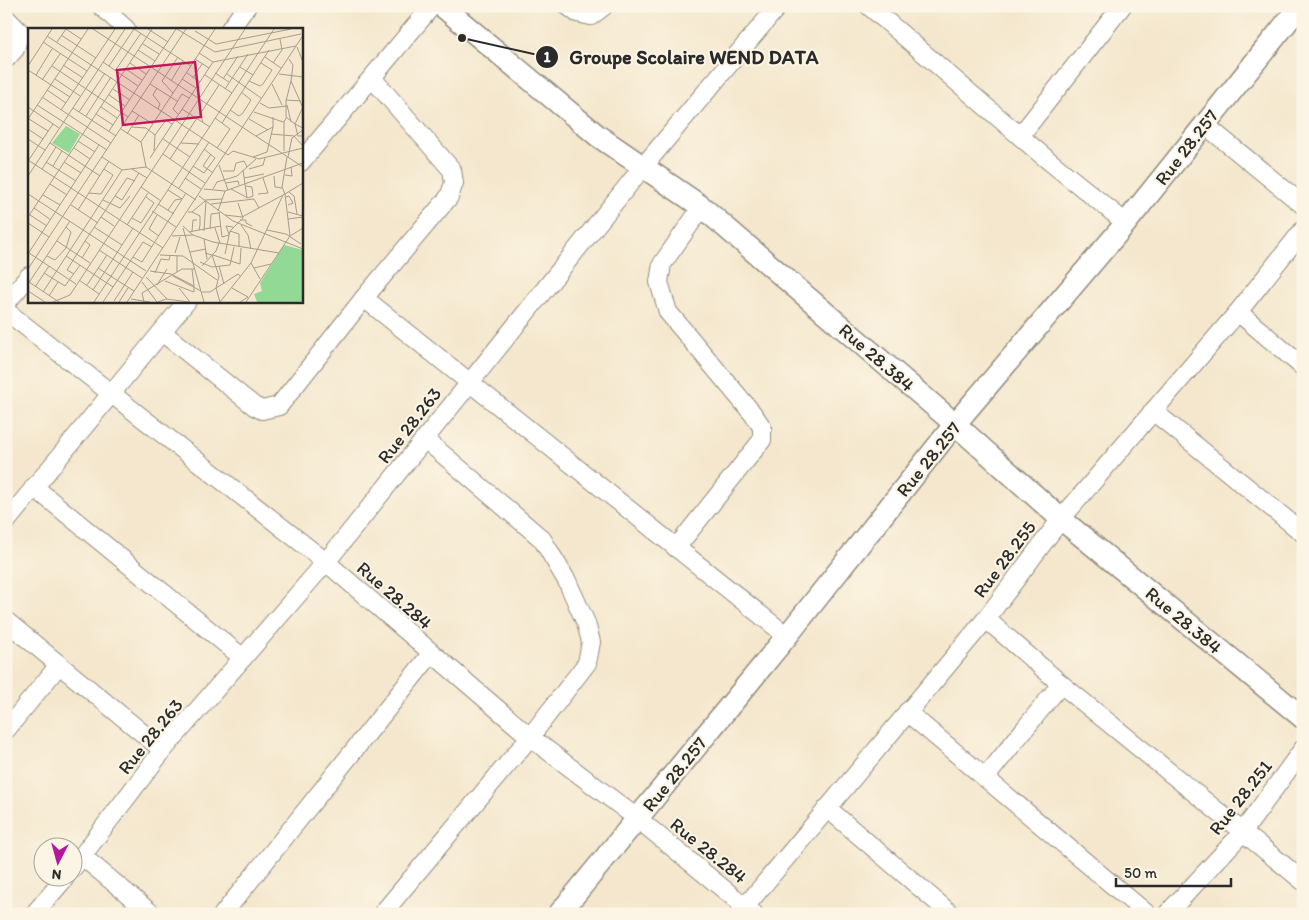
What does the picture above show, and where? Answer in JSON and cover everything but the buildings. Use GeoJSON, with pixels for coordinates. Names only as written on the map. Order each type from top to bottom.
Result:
{"type":"FeatureCollection","features":[{"type":"Feature","properties":{"kind":"street"},"geometry":{"type":"LineString","coordinates":[[101,6],[125,28]]}},
{"type":"Feature","properties":{"kind":"street"},"geometry":{"type":"LineString","coordinates":[[231,28],[247,6]]}},
{"type":"Feature","properties":{"kind":"street"},"geometry":{"type":"LineString","coordinates":[[302,161],[373,79],[432,6]]}},
{"type":"Feature","properties":{"kind":"street","name":"Rue 28.384"},"geometry":{"type":"LineString","coordinates":[[442,6],[598,136],[642,168],[702,207],[955,424],[1061,519],[1303,718]]}},
{"type":"Feature","properties":{"kind":"street"},"geometry":{"type":"LineString","coordinates":[[568,6],[577,14],[591,16],[604,6]]}},
{"type":"Feature","properties":{"kind":"street","name":"Rue 28.263"},"geometry":{"type":"LineString","coordinates":[[82,858],[163,750],[326,562],[426,440],[469,382],[642,168],[778,6]]}},
{"type":"Feature","properties":{"kind":"street"},"geometry":{"type":"LineString","coordinates":[[869,6],[1020,136],[1126,222]]}},
{"type":"Feature","properties":{"kind":"street"},"geometry":{"type":"LineString","coordinates":[[1020,136],[1122,6]]}},
{"type":"Feature","properties":{"kind":"street","name":"Rue 28.257"},"geometry":{"type":"LineString","coordinates":[[559,914],[787,636],[955,424],[1126,222],[1300,6]]}},
{"type":"Feature","properties":{"kind":"street"},"geometry":{"type":"LineString","coordinates":[[6,18],[20,32],[15,49],[6,59]]}},
{"type":"Feature","properties":{"kind":"street"},"geometry":{"type":"LineString","coordinates":[[162,332],[254,406],[262,410],[279,406],[364,298],[449,197],[454,184],[452,170],[373,79]]}},
{"type":"Feature","properties":{"kind":"street"},"geometry":{"type":"LineString","coordinates":[[1204,124],[1303,205]]}},
{"type":"Feature","properties":{"kind":"street"},"geometry":{"type":"LineString","coordinates":[[676,548],[762,440],[762,427],[754,414],[668,312],[659,282],[662,264],[702,207]]}},
{"type":"Feature","properties":{"kind":"street","name":"Rue 28.255"},"geometry":{"type":"LineString","coordinates":[[746,911],[827,808],[986,619],[1061,519],[1238,312],[1303,230]]}},
{"type":"Feature","properties":{"kind":"street"},"geometry":{"type":"LineString","coordinates":[[6,303],[28,277]]}},
{"type":"Feature","properties":{"kind":"street"},"geometry":{"type":"LineString","coordinates":[[364,298],[787,636]]}},
{"type":"Feature","properties":{"kind":"street"},"geometry":{"type":"LineString","coordinates":[[6,522],[185,302]]}},
{"type":"Feature","properties":{"kind":"street","name":"Rue 28.284"},"geometry":{"type":"LineString","coordinates":[[6,311],[326,562],[530,737],[638,819],[746,911]]}},
{"type":"Feature","properties":{"kind":"street"},"geometry":{"type":"LineString","coordinates":[[1238,312],[1303,367]]}},
{"type":"Feature","properties":{"kind":"street"},"geometry":{"type":"LineString","coordinates":[[1153,411],[1303,533]]}},
{"type":"Feature","properties":{"kind":"street"},"geometry":{"type":"LineString","coordinates":[[382,914],[530,737],[586,664],[591,642],[586,624],[567,581],[542,539],[426,440]]}},
{"type":"Feature","properties":{"kind":"street"},"geometry":{"type":"LineString","coordinates":[[34,487],[243,658]]}},
{"type":"Feature","properties":{"kind":"street"},"geometry":{"type":"LineString","coordinates":[[986,619],[1061,684],[1303,881]]}},
{"type":"Feature","properties":{"kind":"street"},"geometry":{"type":"LineString","coordinates":[[6,621],[163,750]]}},
{"type":"Feature","properties":{"kind":"street"},"geometry":{"type":"LineString","coordinates":[[222,914],[431,654]]}},
{"type":"Feature","properties":{"kind":"street"},"geometry":{"type":"LineString","coordinates":[[6,730],[59,665]]}},
{"type":"Feature","properties":{"kind":"street"},"geometry":{"type":"LineString","coordinates":[[985,778],[1061,684]]}},
{"type":"Feature","properties":{"kind":"street"},"geometry":{"type":"LineString","coordinates":[[907,712],[1147,914]]}},
{"type":"Feature","properties":{"kind":"street","name":"Rue 28.251"},"geometry":{"type":"LineString","coordinates":[[1168,914],[1242,833],[1303,749]]}},
{"type":"Feature","properties":{"kind":"street"},"geometry":{"type":"LineString","coordinates":[[827,808],[951,914]]}},
{"type":"Feature","properties":{"kind":"street"},"geometry":{"type":"LineString","coordinates":[[82,866],[152,914]]}},
{"type":"Feature","properties":{"kind":"street"},"geometry":{"type":"LineString","coordinates":[[34,914],[56,888]]}},
{"type":"Feature","properties":{"kind":"place","name":"Groupe Scolaire WEND DATA"},"geometry":{"type":"Point","coordinates":[462,38]}}]}
